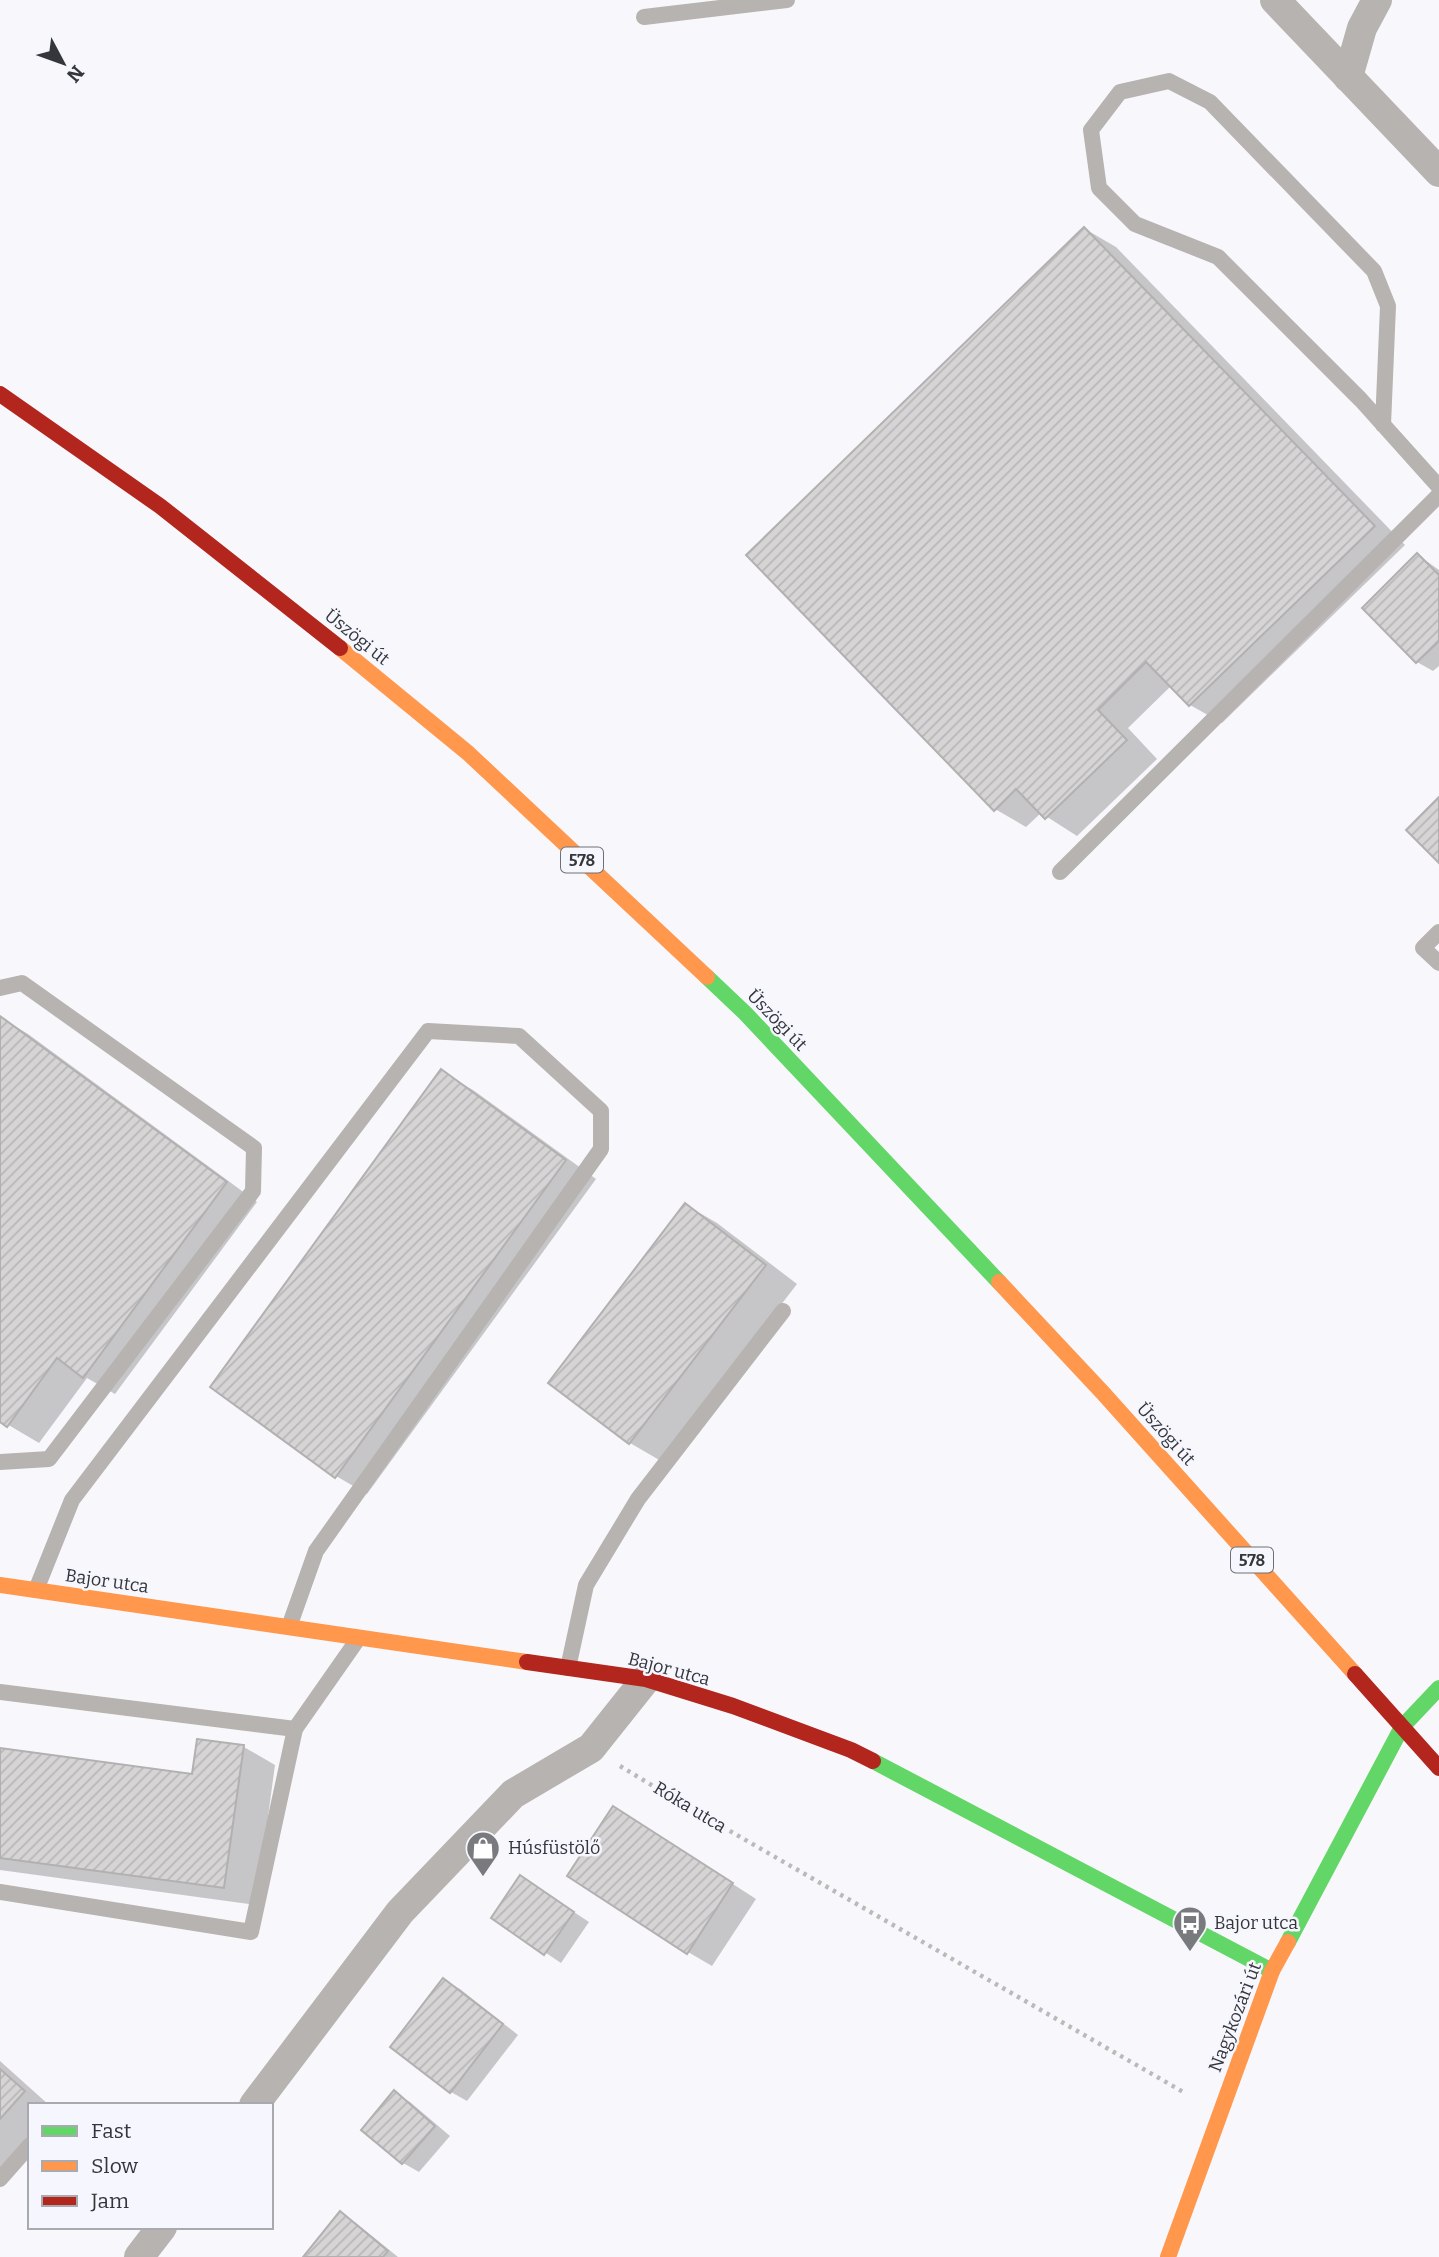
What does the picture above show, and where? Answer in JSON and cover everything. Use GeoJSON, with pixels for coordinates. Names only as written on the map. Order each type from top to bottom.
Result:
{"type":"FeatureCollection","features":[{"type":"Feature","properties":{"kind":"street"},"geometry":{"type":"LineString","coordinates":[[1275,0],[1439,172]]}},
{"type":"Feature","properties":{"kind":"street"},"geometry":{"type":"LineString","coordinates":[[1348,77],[1362,28],[1377,0]]}},
{"type":"Feature","properties":{"kind":"street","name":"Üszögi út"},"geometry":{"type":"LineString","coordinates":[[0,394],[160,506],[290,607],[468,753],[745,1013],[1103,1393],[1439,1768]]}},
{"type":"Feature","properties":{"kind":"street","name":"Bajor utca"},"geometry":{"type":"LineString","coordinates":[[0,1585],[646,1679],[733,1706],[851,1750],[1272,1971]]}},
{"type":"Feature","properties":{"kind":"street"},"geometry":{"type":"LineString","coordinates":[[256,2103],[400,1912],[513,1794],[591,1748],[646,1679]]}},
{"type":"Feature","properties":{"kind":"street","name":"Nagykozári út"},"geometry":{"type":"LineString","coordinates":[[1168,2257],[1272,1971],[1402,1727],[1439,1688]]}},
{"type":"Feature","properties":{"kind":"street"},"geometry":{"type":"LineString","coordinates":[[139,2257],[160,2229]]}},
{"type":"Feature","properties":{"kind":"lane"},"geometry":{"type":"LineString","coordinates":[[644,17],[787,0]]}},
{"type":"Feature","properties":{"kind":"lane"},"geometry":{"type":"LineString","coordinates":[[1384,425],[1388,306],[1374,271],[1210,102],[1169,81],[1120,92],[1091,130],[1099,188],[1135,224],[1218,257],[1384,425],[1439,487]]}},
{"type":"Feature","properties":{"kind":"lane"},"geometry":{"type":"LineString","coordinates":[[1060,872],[1439,495]]}},
{"type":"Feature","properties":{"kind":"lane"},"geometry":{"type":"LineString","coordinates":[[1439,932],[1423,948],[1439,963]]}},
{"type":"Feature","properties":{"kind":"lane"},"geometry":{"type":"LineString","coordinates":[[0,988],[22,983],[254,1148],[253,1191],[49,1459],[0,1462]]}},
{"type":"Feature","properties":{"kind":"lane"},"geometry":{"type":"LineString","coordinates":[[36,1590],[72,1500],[428,1031],[519,1035],[601,1111],[601,1149],[316,1551],[289,1627]]}},
{"type":"Feature","properties":{"kind":"lane"},"geometry":{"type":"LineString","coordinates":[[568,1668],[586,1585],[638,1499],[783,1311]]}},
{"type":"Feature","properties":{"kind":"lane"},"geometry":{"type":"LineString","coordinates":[[0,1892],[251,1932],[295,1729],[359,1637]]}},
{"type":"Feature","properties":{"kind":"lane"},"geometry":{"type":"LineString","coordinates":[[0,1692],[295,1729]]}},
{"type":"Feature","properties":{"kind":"lane"},"geometry":{"type":"LineString","coordinates":[[0,2179],[28,2147]]}},
{"type":"Feature","properties":{"kind":"path","name":"Róka utca"},"geometry":{"type":"LineString","coordinates":[[591,1748],[695,1811],[1219,2112]]}},
{"type":"Feature","properties":{"kind":"building"},"geometry":{"type":"Polygon","coordinates":[[[1084,227],[1375,526],[1189,706],[1146,662],[1098,710],[1127,740],[1045,819],[1016,789],[994,811],[746,555],[1084,227]]]}},
{"type":"Feature","properties":{"kind":"building"},"geometry":{"type":"Polygon","coordinates":[[[1417,553],[1439,575],[1439,641],[1416,663],[1362,608],[1417,553]]]}},
{"type":"Feature","properties":{"kind":"building"},"geometry":{"type":"Polygon","coordinates":[[[1439,797],[1439,863],[1406,830],[1439,797]]]}},
{"type":"Feature","properties":{"kind":"building"},"geometry":{"type":"Polygon","coordinates":[[[0,1016],[227,1182],[83,1378],[57,1358],[7,1427],[0,1422],[0,1016]]]}},
{"type":"Feature","properties":{"kind":"building"},"geometry":{"type":"Polygon","coordinates":[[[441,1069],[566,1160],[335,1478],[210,1387],[441,1069]]]}},
{"type":"Feature","properties":{"kind":"building"},"geometry":{"type":"Polygon","coordinates":[[[685,1203],[766,1265],[629,1444],[548,1383],[685,1203]]]}},
{"type":"Feature","properties":{"kind":"building"},"geometry":{"type":"Polygon","coordinates":[[[197,1739],[244,1745],[224,1888],[0,1858],[0,1748],[192,1774],[197,1739]]]}},
{"type":"Feature","properties":{"kind":"building"},"geometry":{"type":"Polygon","coordinates":[[[613,1806],[733,1883],[687,1954],[567,1876],[613,1806]]]}},
{"type":"Feature","properties":{"kind":"building"},"geometry":{"type":"Polygon","coordinates":[[[520,1875],[574,1912],[544,1955],[491,1918],[520,1875]]]}},
{"type":"Feature","properties":{"kind":"building"},"geometry":{"type":"Polygon","coordinates":[[[443,1978],[503,2024],[450,2093],[390,2047],[443,1978]]]}},
{"type":"Feature","properties":{"kind":"building"},"geometry":{"type":"Polygon","coordinates":[[[0,2069],[25,2091],[0,2119],[0,2069]]]}},
{"type":"Feature","properties":{"kind":"building"},"geometry":{"type":"Polygon","coordinates":[[[394,2090],[435,2126],[402,2164],[361,2130],[394,2090]]]}},
{"type":"Feature","properties":{"kind":"building"},"geometry":{"type":"Polygon","coordinates":[[[340,2211],[388,2251],[383,2257],[303,2257],[340,2211]]]}},
{"type":"Feature","properties":{"kind":"traffic: fast"},"geometry":{"type":"LineString","coordinates":[[707,977],[745,1013],[999,1282]]}},
{"type":"Feature","properties":{"kind":"traffic: fast"},"geometry":{"type":"LineString","coordinates":[[1288,1942],[1402,1727],[1439,1688]]}},
{"type":"Feature","properties":{"kind":"traffic: fast"},"geometry":{"type":"LineString","coordinates":[[873,1761],[1272,1971]]}},
{"type":"Feature","properties":{"kind":"traffic: slow"},"geometry":{"type":"LineString","coordinates":[[340,648],[468,753],[707,977]]}},
{"type":"Feature","properties":{"kind":"traffic: slow"},"geometry":{"type":"LineString","coordinates":[[999,1282],[1103,1393],[1355,1674]]}},
{"type":"Feature","properties":{"kind":"traffic: slow"},"geometry":{"type":"LineString","coordinates":[[0,1585],[527,1662]]}},
{"type":"Feature","properties":{"kind":"traffic: slow"},"geometry":{"type":"LineString","coordinates":[[1168,2257],[1272,1971],[1288,1942]]}},
{"type":"Feature","properties":{"kind":"traffic: jam"},"geometry":{"type":"LineString","coordinates":[[0,394],[160,506],[340,648]]}},
{"type":"Feature","properties":{"kind":"traffic: jam"},"geometry":{"type":"LineString","coordinates":[[527,1662],[646,1679],[733,1706],[851,1750],[873,1761]]}},
{"type":"Feature","properties":{"kind":"traffic: jam"},"geometry":{"type":"LineString","coordinates":[[1355,1674],[1439,1768]]}},
{"type":"Feature","properties":{"kind":"place","name":"Húsfüstölő"},"geometry":{"type":"Point","coordinates":[483,1878]}},
{"type":"Feature","properties":{"kind":"place","name":"Bajor utca"},"geometry":{"type":"Point","coordinates":[1190,1953]}}]}
